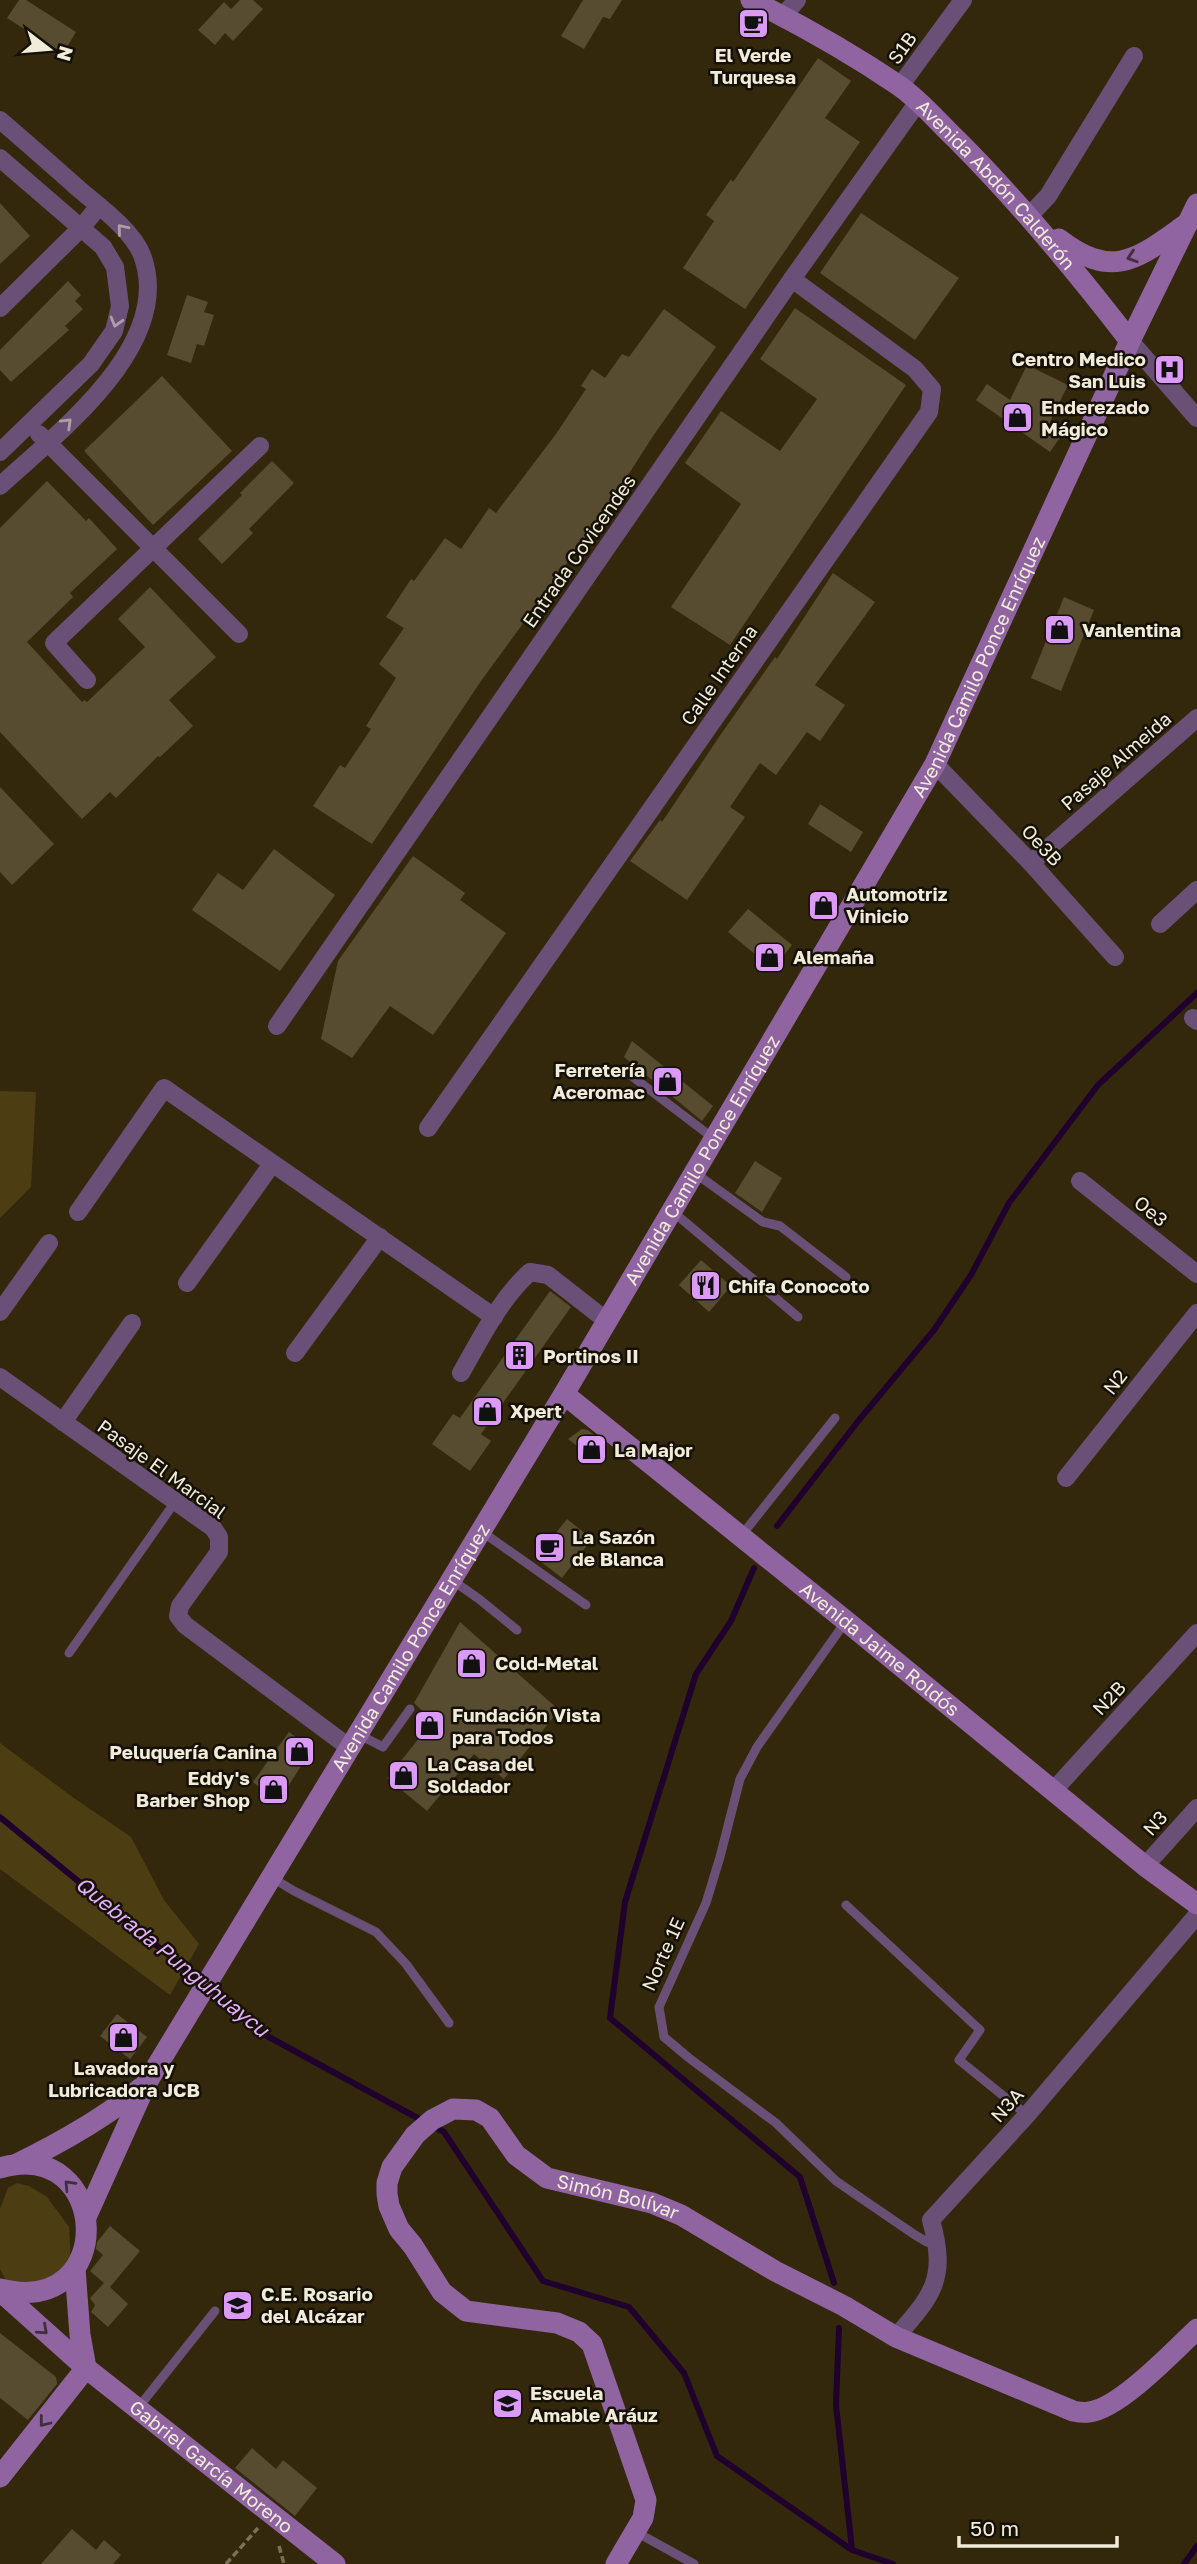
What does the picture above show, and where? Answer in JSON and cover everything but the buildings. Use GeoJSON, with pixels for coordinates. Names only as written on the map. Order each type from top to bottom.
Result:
{"type":"FeatureCollection","features":[{"type":"Feature","properties":{"kind":"main road","name":"Avenida Abdón Calderón"},"geometry":{"type":"LineString","coordinates":[[751,0],[783,16],[900,86],[918,102],[987,170],[1062,253],[1130,341]]}},
{"type":"Feature","properties":{"kind":"main road"},"geometry":{"type":"LineString","coordinates":[[1029,216],[1078,253],[1090,259],[1114,262],[1141,256],[1193,213]]}},
{"type":"Feature","properties":{"kind":"main road","name":"Avenida Camilo Ponce Enríquez"},"geometry":{"type":"LineString","coordinates":[[87,2215],[146,2084],[564,1394],[935,764],[1130,341],[1193,213]]}},
{"type":"Feature","properties":{"kind":"main road","name":"Avenida Jaime Roldós"},"geometry":{"type":"LineString","coordinates":[[564,1394],[1144,1866],[1197,1903]]}},
{"type":"Feature","properties":{"kind":"main road","name":"Avenida Camilo Ponce Enríquez"},"geometry":{"type":"LineString","coordinates":[[5,2166],[83,2130],[115,2110],[146,2084]]}},
{"type":"Feature","properties":{"kind":"main road","name":"Simón Bolívar"},"geometry":{"type":"LineString","coordinates":[[616,2564],[636,2532],[646,2508],[645,2492],[597,2352],[588,2338],[570,2327],[503,2315],[482,2315],[460,2308],[442,2292],[399,2229],[389,2206],[389,2175],[402,2150],[423,2127],[442,2114],[460,2108],[476,2110],[490,2118],[516,2155],[547,2178],[652,2203],[681,2215],[775,2271],[844,2306],[896,2337],[1073,2411],[1090,2412],[1141,2382],[1197,2329]]}},
{"type":"Feature","properties":{"kind":"main road"},"geometry":{"type":"LineString","coordinates":[[0,2290],[16,2293],[43,2291],[55,2286],[75,2269],[84,2253],[88,2234],[87,2215],[81,2199],[61,2175],[31,2164],[5,2166]]}},
{"type":"Feature","properties":{"kind":"main road"},"geometry":{"type":"LineString","coordinates":[[0,2477],[86,2368],[80,2335],[75,2269]]}},
{"type":"Feature","properties":{"kind":"main road","name":"Gabriel García Moreno"},"geometry":{"type":"LineString","coordinates":[[0,2290],[86,2368],[335,2564]]}},
{"type":"Feature","properties":{"kind":"street"},"geometry":{"type":"LineString","coordinates":[[783,16],[797,0]]}},
{"type":"Feature","properties":{"kind":"street","name":"S1B"},"geometry":{"type":"LineString","coordinates":[[900,86],[963,0]]}},
{"type":"Feature","properties":{"kind":"street"},"geometry":{"type":"LineString","coordinates":[[1029,216],[1048,196],[1134,56]]}},
{"type":"Feature","properties":{"kind":"street","name":"Entrada Covicendes"},"geometry":{"type":"LineString","coordinates":[[276,1026],[792,279],[918,102]]}},
{"type":"Feature","properties":{"kind":"street"},"geometry":{"type":"LineString","coordinates":[[0,120],[121,226],[142,254],[146,282],[145,309],[135,341],[110,382],[0,486]]}},
{"type":"Feature","properties":{"kind":"street"},"geometry":{"type":"LineString","coordinates":[[0,158],[103,247],[115,267],[120,306],[114,331],[91,364],[0,452]]}},
{"type":"Feature","properties":{"kind":"street"},"geometry":{"type":"LineString","coordinates":[[0,308],[81,228],[99,206]]}},
{"type":"Feature","properties":{"kind":"street","name":"Calle Interna"},"geometry":{"type":"LineString","coordinates":[[428,1128],[929,412],[932,389],[915,369],[792,279]]}},
{"type":"Feature","properties":{"kind":"street","name":"Avenida Abdón Calderón"},"geometry":{"type":"LineString","coordinates":[[1130,341],[1193,407]]}},
{"type":"Feature","properties":{"kind":"street"},"geometry":{"type":"LineString","coordinates":[[31,423],[46,443],[239,634]]}},
{"type":"Feature","properties":{"kind":"street"},"geometry":{"type":"LineString","coordinates":[[87,680],[54,643],[260,446]]}},
{"type":"Feature","properties":{"kind":"street","name":"Pasaje Almeida"},"geometry":{"type":"LineString","coordinates":[[1031,863],[1197,718]]}},
{"type":"Feature","properties":{"kind":"street","name":"Oe3B"},"geometry":{"type":"LineString","coordinates":[[935,764],[1031,863],[1115,957]]}},
{"type":"Feature","properties":{"kind":"street"},"geometry":{"type":"LineString","coordinates":[[1160,924],[1197,890]]}},
{"type":"Feature","properties":{"kind":"street"},"geometry":{"type":"LineString","coordinates":[[78,1212],[164,1088],[494,1317]]}},
{"type":"Feature","properties":{"kind":"street"},"geometry":{"type":"LineString","coordinates":[[187,1283],[272,1164]]}},
{"type":"Feature","properties":{"kind":"street","name":"Oe3"},"geometry":{"type":"LineString","coordinates":[[1080,1181],[1197,1274]]}},
{"type":"Feature","properties":{"kind":"street"},"geometry":{"type":"LineString","coordinates":[[295,1353],[380,1237]]}},
{"type":"Feature","properties":{"kind":"street"},"geometry":{"type":"LineString","coordinates":[[0,1312],[49,1243]]}},
{"type":"Feature","properties":{"kind":"street"},"geometry":{"type":"LineString","coordinates":[[461,1373],[494,1317],[519,1282],[530,1272],[548,1275],[607,1321]]}},
{"type":"Feature","properties":{"kind":"street","name":"N2"},"geometry":{"type":"LineString","coordinates":[[1066,1478],[1197,1313]]}},
{"type":"Feature","properties":{"kind":"street"},"geometry":{"type":"LineString","coordinates":[[63,1422],[132,1323]]}},
{"type":"Feature","properties":{"kind":"street","name":"Pasaje El Marcial"},"geometry":{"type":"LineString","coordinates":[[0,1377],[213,1528],[219,1537],[219,1552],[180,1606],[178,1616],[185,1625],[354,1741]]}},
{"type":"Feature","properties":{"kind":"street","name":"N2B"},"geometry":{"type":"LineString","coordinates":[[1053,1791],[1197,1633]]}},
{"type":"Feature","properties":{"kind":"street","name":"N3"},"geometry":{"type":"LineString","coordinates":[[1144,1866],[1197,1808]]}},
{"type":"Feature","properties":{"kind":"street","name":"N3A"},"geometry":{"type":"LineString","coordinates":[[896,2337],[925,2304],[934,2285],[939,2265],[938,2245],[931,2220],[1027,2115],[1197,1915]]}},
{"type":"Feature","properties":{"kind":"lane"},"geometry":{"type":"LineString","coordinates":[[625,1071],[715,1139]]}},
{"type":"Feature","properties":{"kind":"lane"},"geometry":{"type":"LineString","coordinates":[[695,1173],[763,1222],[780,1226],[846,1277]]}},
{"type":"Feature","properties":{"kind":"lane"},"geometry":{"type":"LineString","coordinates":[[672,1212],[798,1317]]}},
{"type":"Feature","properties":{"kind":"lane"},"geometry":{"type":"LineString","coordinates":[[741,1536],[835,1418]]}},
{"type":"Feature","properties":{"kind":"lane"},"geometry":{"type":"LineString","coordinates":[[69,1653],[175,1502]]}},
{"type":"Feature","properties":{"kind":"lane"},"geometry":{"type":"LineString","coordinates":[[481,1531],[586,1605]]}},
{"type":"Feature","properties":{"kind":"lane"},"geometry":{"type":"LineString","coordinates":[[452,1580],[517,1630]]}},
{"type":"Feature","properties":{"kind":"lane","name":"Norte 1E"},"geometry":{"type":"LineString","coordinates":[[846,1621],[757,1747],[740,1779],[706,1903],[659,2007],[664,2037],[689,2059],[776,2123],[836,2181],[915,2235],[938,2245]]}},
{"type":"Feature","properties":{"kind":"lane"},"geometry":{"type":"LineString","coordinates":[[354,1741],[383,1747],[410,1709]]}},
{"type":"Feature","properties":{"kind":"lane"},"geometry":{"type":"LineString","coordinates":[[271,1877],[376,1931],[406,1964],[449,2022]]}},
{"type":"Feature","properties":{"kind":"lane"},"geometry":{"type":"LineString","coordinates":[[846,1905],[980,2030],[959,2060],[1027,2115]]}},
{"type":"Feature","properties":{"kind":"lane"},"geometry":{"type":"LineString","coordinates":[[138,2409],[215,2311]]}},
{"type":"Feature","properties":{"kind":"lane"},"geometry":{"type":"LineString","coordinates":[[636,2532],[694,2564]]}},
{"type":"Feature","properties":{"kind":"path"},"geometry":{"type":"LineString","coordinates":[[226,2564],[271,2514]]}},
{"type":"Feature","properties":{"kind":"shaded area"},"geometry":{"type":"Polygon","coordinates":[[[0,1091],[36,1092],[31,1187],[0,1218],[0,1091]]]}},
{"type":"Feature","properties":{"kind":"shaded area"},"geometry":{"type":"Polygon","coordinates":[[[0,1743],[131,1837],[164,1900],[199,1944],[170,1995],[0,1869],[0,1743]]]}},
{"type":"Feature","properties":{"kind":"shaded area"},"geometry":{"type":"Polygon","coordinates":[[[17,2183],[29,2186],[47,2197],[69,2227],[71,2264],[53,2288],[10,2288],[0,2269],[0,2209],[8,2188],[17,2183]]]}},
{"type":"Feature","properties":{"kind":"waterway"},"geometry":{"type":"LineString","coordinates":[[777,1526],[859,1420],[934,1330],[971,1275],[1009,1203],[1098,1085],[1197,993]]}},
{"type":"Feature","properties":{"kind":"waterway"},"geometry":{"type":"LineString","coordinates":[[754,1568],[731,1621],[696,1674],[625,1902],[610,2018],[800,2177],[834,2283]]}},
{"type":"Feature","properties":{"kind":"waterway","name":"Quebrada Punguhuaycu"},"geometry":{"type":"LineString","coordinates":[[0,1817],[267,2036],[423,2121]]}},
{"type":"Feature","properties":{"kind":"waterway","name":"Quebrada Punguhuaycu"},"geometry":{"type":"LineString","coordinates":[[433,2126],[444,2132],[543,2281],[629,2307],[684,2373],[717,2456],[852,2550],[893,2564]]}},
{"type":"Feature","properties":{"kind":"waterway"},"geometry":{"type":"LineString","coordinates":[[839,2328],[836,2405],[852,2549]]}},
{"type":"Feature","properties":{"kind":"waterway"},"geometry":{"type":"LineString","coordinates":[[1184,2564],[1197,2546]]}},
{"type":"Feature","properties":{"kind":"place","name":"El Verde Turquesa"},"geometry":{"type":"Point","coordinates":[753,24]}},
{"type":"Feature","properties":{"kind":"place","name":"Centro Medico San Luis"},"geometry":{"type":"Point","coordinates":[1169,370]}},
{"type":"Feature","properties":{"kind":"place","name":"Enderezado Mágico"},"geometry":{"type":"Point","coordinates":[1018,418]}},
{"type":"Feature","properties":{"kind":"place","name":"Vanlentina"},"geometry":{"type":"Point","coordinates":[1059,630]}},
{"type":"Feature","properties":{"kind":"place","name":"Automotriz Vinicio"},"geometry":{"type":"Point","coordinates":[823,905]}},
{"type":"Feature","properties":{"kind":"place","name":"Alemaña"},"geometry":{"type":"Point","coordinates":[770,957]}},
{"type":"Feature","properties":{"kind":"place","name":"Ferretería Aceromac"},"geometry":{"type":"Point","coordinates":[668,1081]}},
{"type":"Feature","properties":{"kind":"place","name":"Chifa Conocoto"},"geometry":{"type":"Point","coordinates":[705,1286]}},
{"type":"Feature","properties":{"kind":"place","name":"Portinos II"},"geometry":{"type":"Point","coordinates":[520,1356]}},
{"type":"Feature","properties":{"kind":"place","name":"Xpert"},"geometry":{"type":"Point","coordinates":[487,1411]}},
{"type":"Feature","properties":{"kind":"place","name":"La Major"},"geometry":{"type":"Point","coordinates":[591,1450]}},
{"type":"Feature","properties":{"kind":"place","name":"La Sazón de Blanca"},"geometry":{"type":"Point","coordinates":[549,1548]}},
{"type":"Feature","properties":{"kind":"place","name":"Cold-Metal"},"geometry":{"type":"Point","coordinates":[472,1663]}},
{"type":"Feature","properties":{"kind":"place","name":"Fundación Vista para Todos"},"geometry":{"type":"Point","coordinates":[429,1726]}},
{"type":"Feature","properties":{"kind":"place","name":"Peluquería Canina"},"geometry":{"type":"Point","coordinates":[300,1752]}},
{"type":"Feature","properties":{"kind":"place","name":"La Casa del Soldador"},"geometry":{"type":"Point","coordinates":[404,1775]}},
{"type":"Feature","properties":{"kind":"place","name":"Eddy's Barber Shop"},"geometry":{"type":"Point","coordinates":[273,1789]}},
{"type":"Feature","properties":{"kind":"place","name":"Lavadora y Lubricadora JCB"},"geometry":{"type":"Point","coordinates":[124,2037]}},
{"type":"Feature","properties":{"kind":"place","name":"C.E. Rosario del Alcázar"},"geometry":{"type":"Point","coordinates":[238,2305]}},
{"type":"Feature","properties":{"kind":"place","name":"Escuela Amable Aráuz"},"geometry":{"type":"Point","coordinates":[507,2404]}}]}
